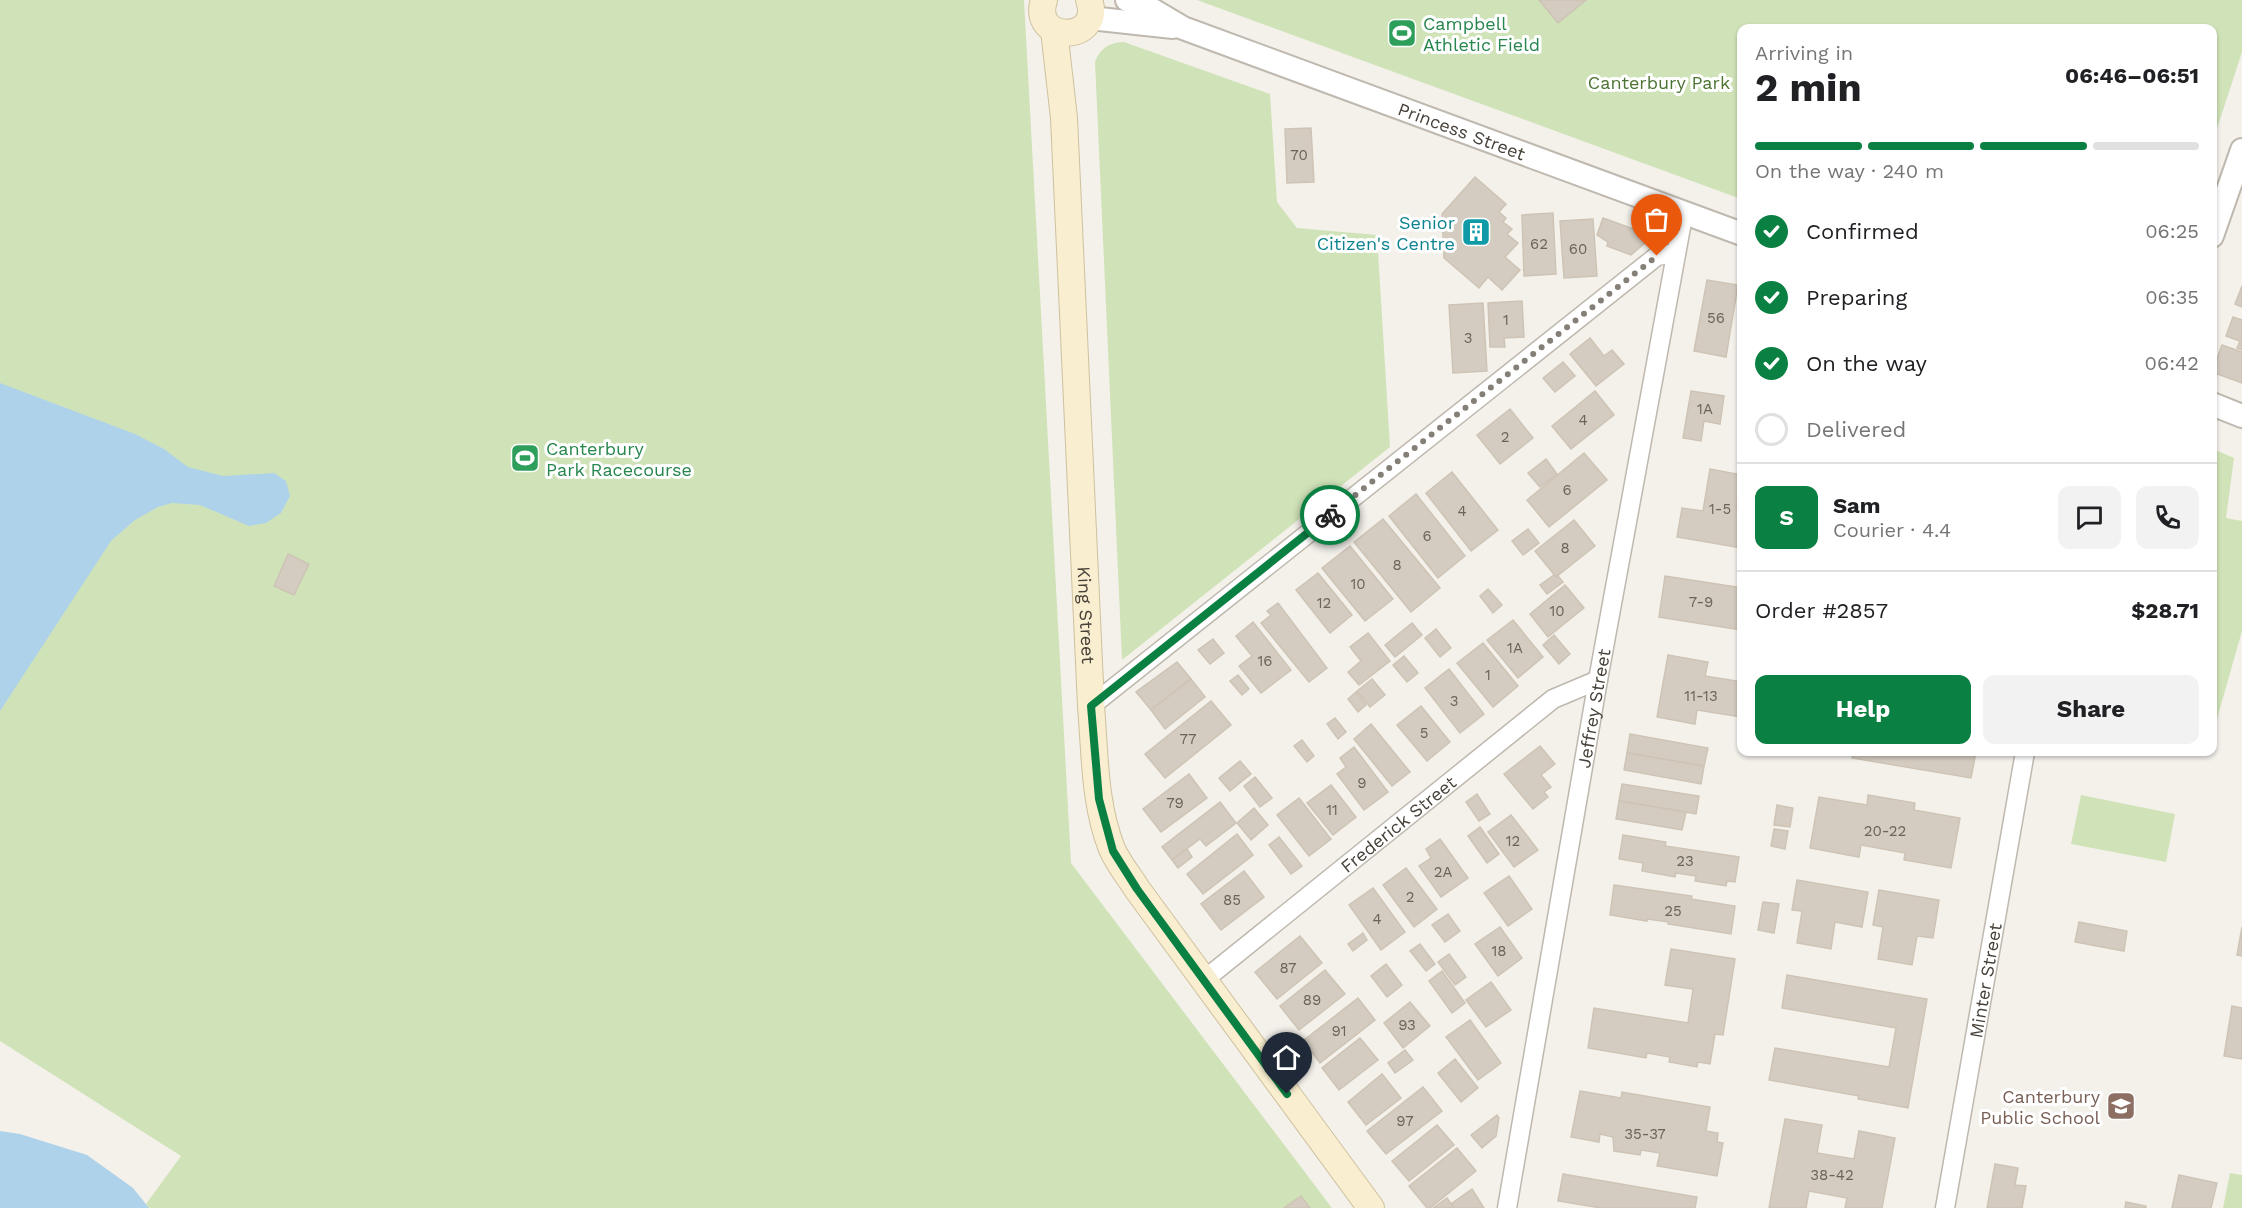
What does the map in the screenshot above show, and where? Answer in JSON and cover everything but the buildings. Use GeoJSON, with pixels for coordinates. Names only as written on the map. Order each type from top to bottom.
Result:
{"type":"FeatureCollection","features":[{"type":"Feature","properties":{"kind":"main road"},"geometry":{"type":"LineString","coordinates":[[1044,0],[1042,11],[1044,18],[1077,20]]}},
{"type":"Feature","properties":{"kind":"main road","name":"King Street"},"geometry":{"type":"LineString","coordinates":[[1077,20],[1064,118],[1091,706],[1099,799],[1113,851],[1137,889],[1371,1208]]}},
{"type":"Feature","properties":{"kind":"street","name":"Princess Street"},"geometry":{"type":"LineString","coordinates":[[1127,0],[1150,9],[1183,28],[1737,232]]}},
{"type":"Feature","properties":{"kind":"street","name":"Princess Street"},"geometry":{"type":"LineString","coordinates":[[1077,20],[1126,20],[1183,28]]}},
{"type":"Feature","properties":{"kind":"street"},"geometry":{"type":"LineString","coordinates":[[2217,222],[2242,150]]}},
{"type":"Feature","properties":{"kind":"street","name":"Jeffrey Street"},"geometry":{"type":"LineString","coordinates":[[1507,1208],[1598,680],[1684,211]]}},
{"type":"Feature","properties":{"kind":"street"},"geometry":{"type":"LineString","coordinates":[[1091,706],[1657,256],[1676,253]]}},
{"type":"Feature","properties":{"kind":"street"},"geometry":{"type":"LineString","coordinates":[[2217,406],[2242,416]]}},
{"type":"Feature","properties":{"kind":"street","name":"Frederick Street"},"geometry":{"type":"LineString","coordinates":[[1204,980],[1553,699],[1598,680]]}},
{"type":"Feature","properties":{"kind":"street","name":"Minter Street"},"geometry":{"type":"LineString","coordinates":[[1945,1208],[2024,756]]}},
{"type":"Feature","properties":{"kind":"green space","name":"Canterbury Park Racecourse"},"geometry":{"type":"Polygon","coordinates":[[[0,0],[1024,0],[1071,863],[1332,1208],[149,1208],[146,1204],[181,1156],[0,1041],[0,0]]]}},
{"type":"Feature","properties":{"kind":"green space","name":"Canterbury Park"},"geometry":{"type":"Polygon","coordinates":[[[1197,0],[2242,0],[2242,52],[2217,129],[2217,24],[1737,24],[1737,198],[1197,0]]]}},
{"type":"Feature","properties":{"kind":"green space"},"geometry":{"type":"Polygon","coordinates":[[[1124,42],[1270,94],[1277,202],[1297,228],[1377,235],[1390,447],[1122,660],[1095,62],[1106,47],[1124,42]]]}},
{"type":"Feature","properties":{"kind":"green space"},"geometry":{"type":"Polygon","coordinates":[[[2217,451],[2234,458],[2226,518],[2242,521],[2242,631],[2217,719],[2217,451]]]}},
{"type":"Feature","properties":{"kind":"green space"},"geometry":{"type":"Polygon","coordinates":[[[2081,795],[2175,814],[2166,862],[2071,844],[2081,795]]]}},
{"type":"Feature","properties":{"kind":"green space"},"geometry":{"type":"Polygon","coordinates":[[[2230,1173],[2242,1175],[2242,1208],[2223,1208],[2230,1173]]]}},
{"type":"Feature","properties":{"kind":"water"},"geometry":{"type":"Polygon","coordinates":[[[0,383],[135,434],[164,449],[188,467],[223,476],[274,473],[286,481],[290,496],[281,513],[266,523],[249,526],[200,505],[172,503],[158,507],[135,520],[111,541],[0,711],[0,383]]]}},
{"type":"Feature","properties":{"kind":"water"},"geometry":{"type":"Polygon","coordinates":[[[0,1131],[20,1134],[87,1155],[133,1188],[149,1208],[0,1208],[0,1131]]]}},
{"type":"Feature","properties":{"kind":"way so far"},"geometry":{"type":"LineString","coordinates":[[1330,515],[1657,256]]}},
{"type":"Feature","properties":{"kind":"place","name":"Campbell Athletic Field"},"geometry":{"type":"Point","coordinates":[1402,33]}},
{"type":"Feature","properties":{"kind":"place","name":"Senior Citizen's Centre"},"geometry":{"type":"Point","coordinates":[1476,232]}},
{"type":"Feature","properties":{"kind":"place","name":"Canterbury Park Racecourse"},"geometry":{"type":"Point","coordinates":[525,458]}},
{"type":"Feature","properties":{"kind":"place","name":"Canterbury Public School"},"geometry":{"type":"Point","coordinates":[2121,1106]}},
{"type":"Feature","properties":{"kind":"route"},"geometry":{"type":"LineString","coordinates":[[1287,1094],[1137,889],[1113,851],[1099,799],[1091,706],[1330,515]]}}]}
